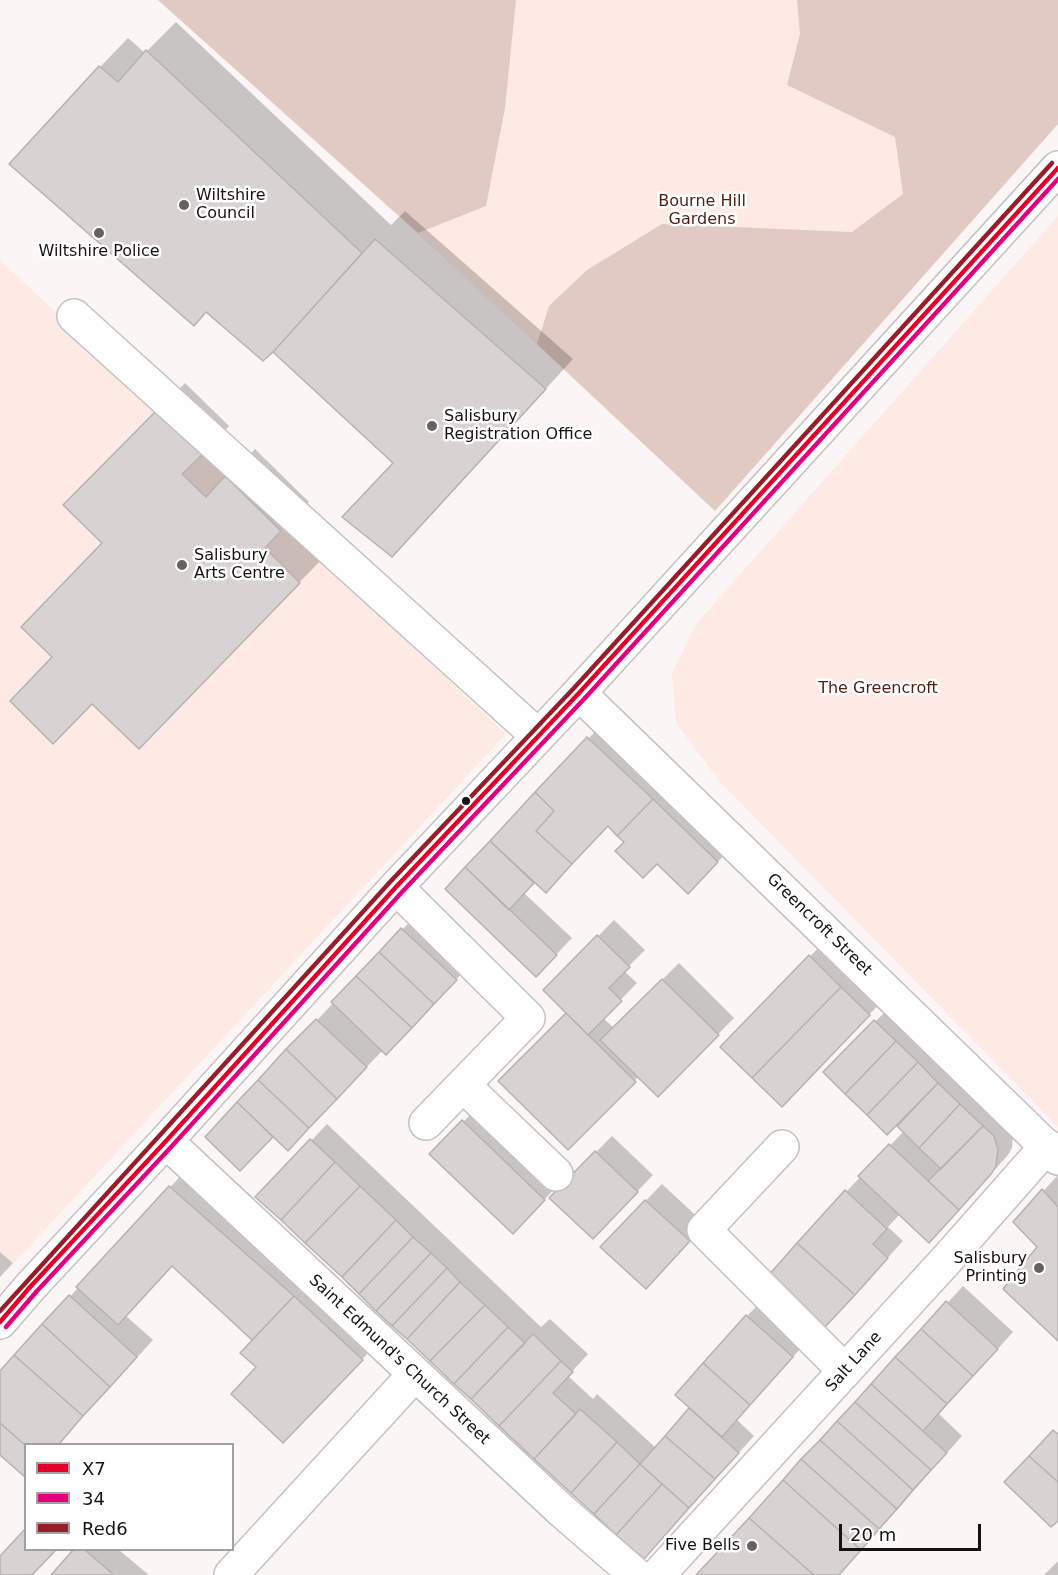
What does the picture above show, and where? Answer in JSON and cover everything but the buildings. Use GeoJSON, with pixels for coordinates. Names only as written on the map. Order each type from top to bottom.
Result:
{"type":"FeatureCollection","features":[{"type":"Feature","properties":{"kind":"street"},"geometry":{"type":"LineString","coordinates":[[0,1322],[396,887],[579,693],[1058,168]]}},
{"type":"Feature","properties":{"kind":"street"},"geometry":{"type":"LineString","coordinates":[[74,316],[538,736]]}},
{"type":"Feature","properties":{"kind":"street","name":"Greencroft Street"},"geometry":{"type":"LineString","coordinates":[[579,693],[1053,1152]]}},
{"type":"Feature","properties":{"kind":"street"},"geometry":{"type":"LineString","coordinates":[[396,887],[528,1018],[426,1124]]}},
{"type":"Feature","properties":{"kind":"street"},"geometry":{"type":"LineString","coordinates":[[463,1084],[556,1173]]}},
{"type":"Feature","properties":{"kind":"street","name":"Saint Edmund's Church Street"},"geometry":{"type":"LineString","coordinates":[[166,1141],[562,1511],[636,1575]]}},
{"type":"Feature","properties":{"kind":"street"},"geometry":{"type":"LineString","coordinates":[[782,1147],[704,1230],[845,1371]]}},
{"type":"Feature","properties":{"kind":"street","name":"Salt Lane"},"geometry":{"type":"LineString","coordinates":[[657,1575],[845,1371],[1053,1152]]}},
{"type":"Feature","properties":{"kind":"street"},"geometry":{"type":"LineString","coordinates":[[231,1575],[415,1374]]}},
{"type":"Feature","properties":{"kind":"green space","name":"Bourne Hill Gardens"},"geometry":{"type":"Polygon","coordinates":[[[158,0],[1058,0],[1058,124],[715,511],[418,234],[158,0]]]}},
{"type":"Feature","properties":{"kind":"green space","name":"The Greencroft"},"geometry":{"type":"Polygon","coordinates":[[[1058,216],[1058,1127],[721,783],[676,723],[672,673],[696,624],[1058,216]]]}},
{"type":"Feature","properties":{"kind":"green space"},"geometry":{"type":"Polygon","coordinates":[[[0,260],[506,734],[14,1263],[0,1252],[0,260]]]}},
{"type":"Feature","properties":{"kind":"shaded area"},"geometry":{"type":"Polygon","coordinates":[[[158,0],[516,0],[505,108],[486,206],[418,233],[158,0]]]}},
{"type":"Feature","properties":{"kind":"shaded area"},"geometry":{"type":"Polygon","coordinates":[[[797,0],[1058,0],[1058,124],[715,511],[537,344],[549,306],[587,270],[662,224],[852,232],[903,194],[895,137],[787,85],[800,34],[797,0]]]}},
{"type":"Feature","properties":{"kind":"transit line","name":"Red6"},"geometry":{"type":"LineString","coordinates":[[0,1311],[390,882],[574,688],[1052,163]]}},
{"type":"Feature","properties":{"kind":"transit line","name":"X7"},"geometry":{"type":"LineString","coordinates":[[0,1322],[396,887],[579,693],[1058,168]]}},
{"type":"Feature","properties":{"kind":"transit line","name":"34"},"geometry":{"type":"LineString","coordinates":[[6,1327],[402,892],[585,698],[1058,179]]}},
{"type":"Feature","properties":{"kind":"place","name":"Wiltshire Council"},"geometry":{"type":"Point","coordinates":[184,205]}},
{"type":"Feature","properties":{"kind":"place","name":"Wiltshire Police"},"geometry":{"type":"Point","coordinates":[99,233]}},
{"type":"Feature","properties":{"kind":"place","name":"Salisbury Registration Office"},"geometry":{"type":"Point","coordinates":[432,426]}},
{"type":"Feature","properties":{"kind":"place","name":"Salisbury Arts Centre"},"geometry":{"type":"Point","coordinates":[182,565]}},
{"type":"Feature","properties":{"kind":"place","name":"Salisbury Printing"},"geometry":{"type":"Point","coordinates":[1039,1268]}},
{"type":"Feature","properties":{"kind":"place","name":"Five Bells"},"geometry":{"type":"Point","coordinates":[752,1546]}}]}
